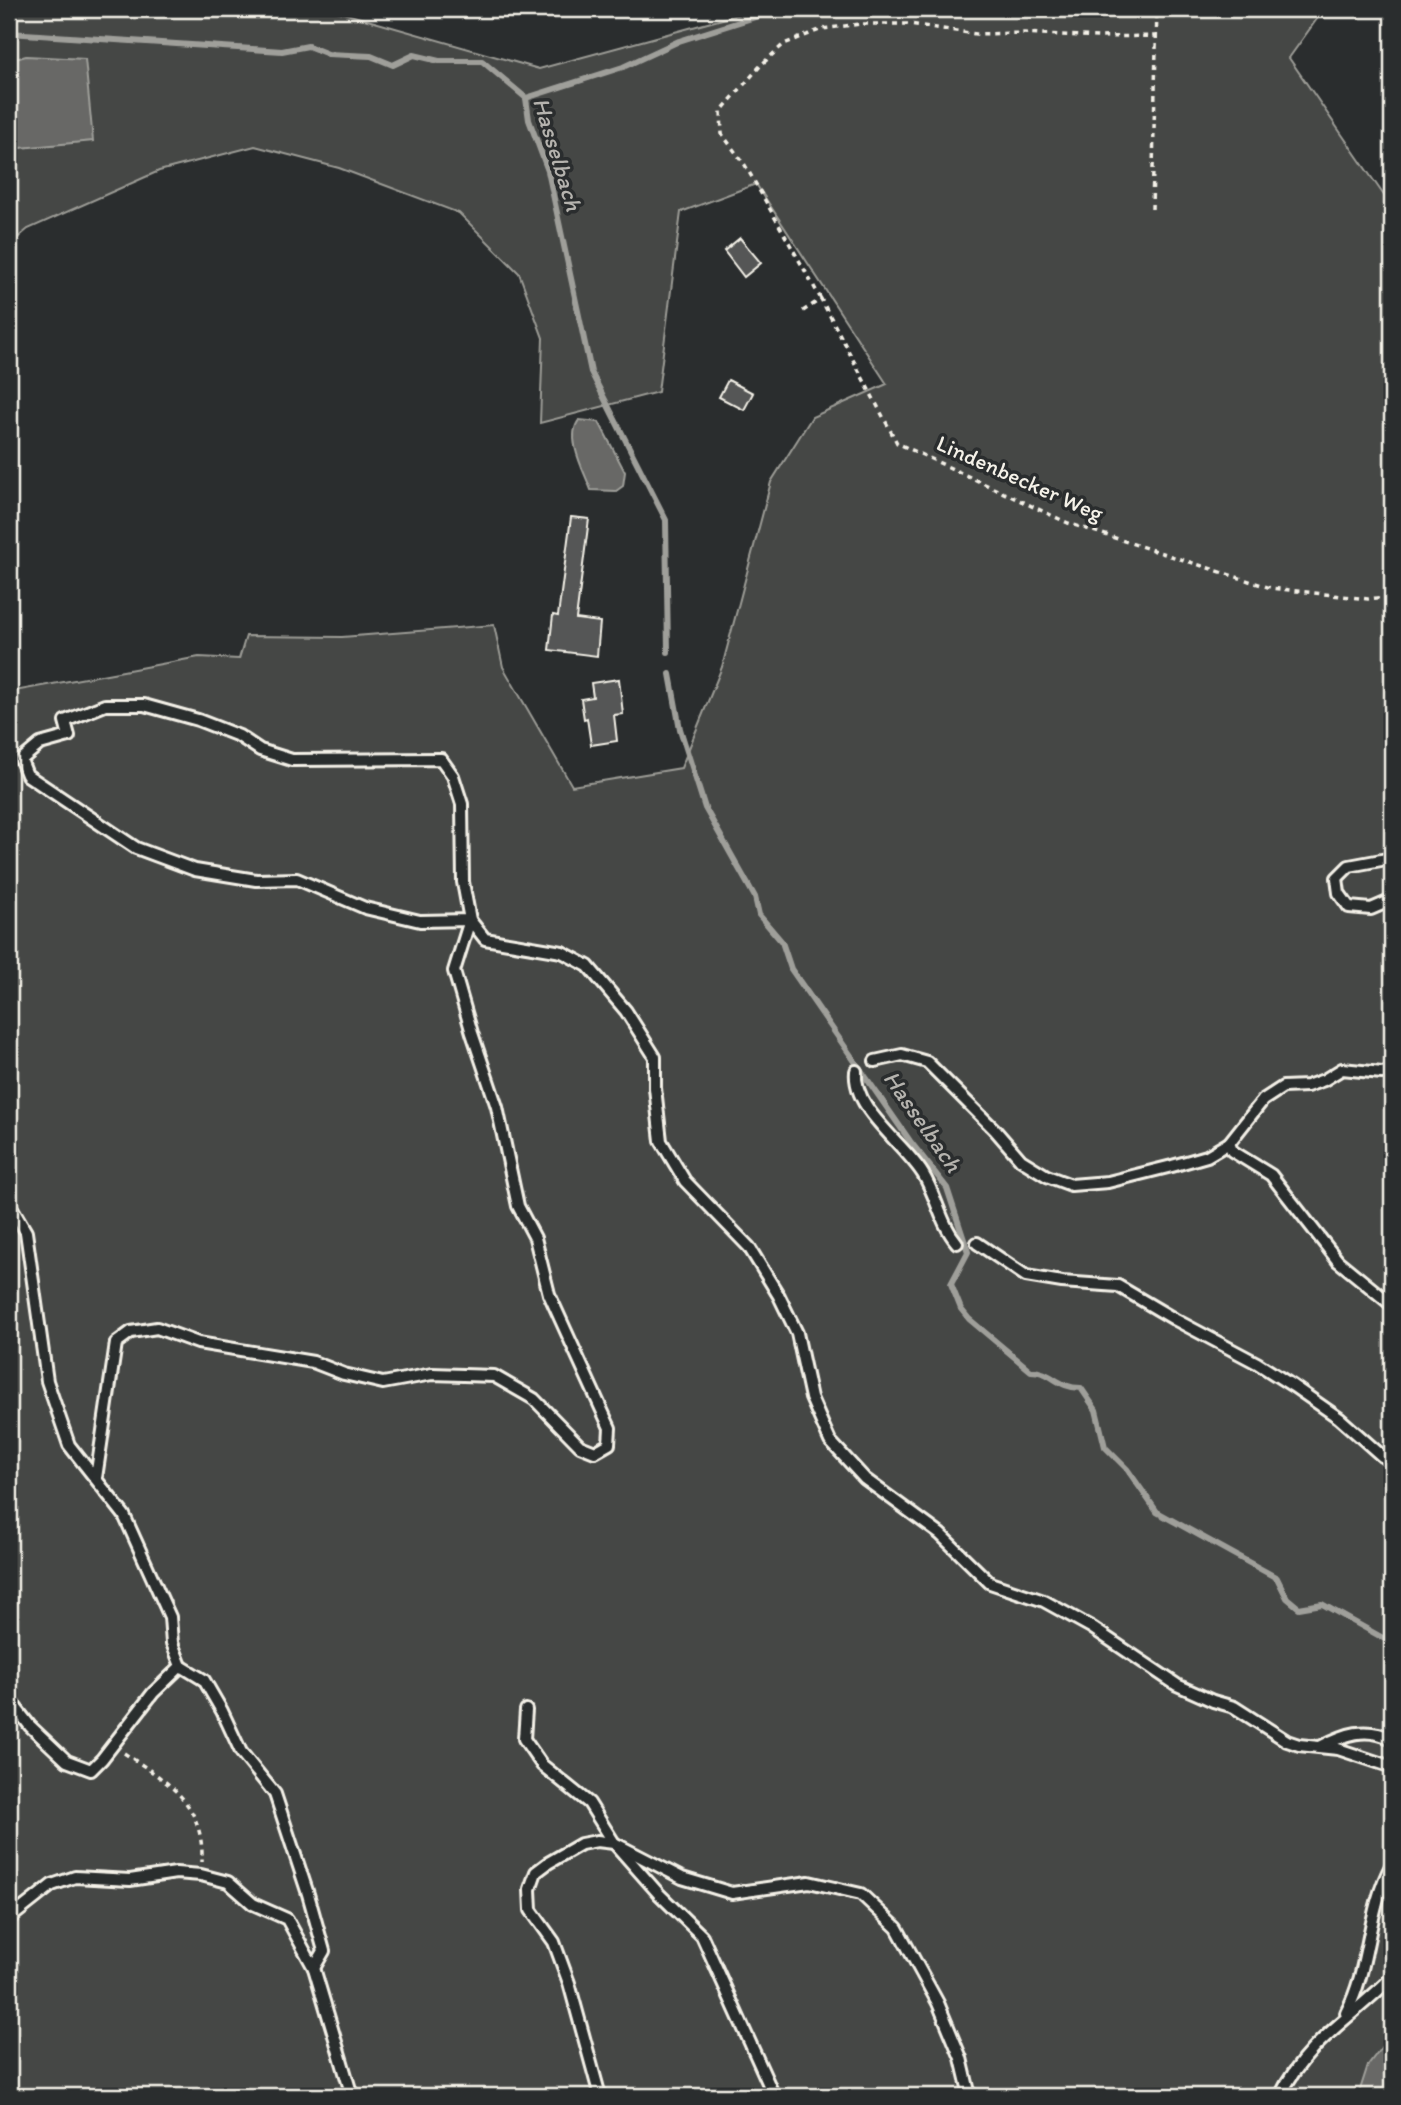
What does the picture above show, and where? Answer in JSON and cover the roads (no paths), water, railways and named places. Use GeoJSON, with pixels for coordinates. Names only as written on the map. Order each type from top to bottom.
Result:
{"type":"FeatureCollection","features":[{"type":"Feature","properties":{"kind":"lane"},"geometry":{"type":"LineString","coordinates":[[470,920],[420,921],[365,908],[297,879],[256,880],[195,870],[136,848],[27,775],[21,760],[40,744],[69,736],[65,721],[105,705],[145,705],[198,720],[239,736],[260,750],[292,760],[441,759],[453,776],[462,804],[463,882],[470,920],[485,939],[562,952],[588,966],[626,1011],[655,1057],[655,1088],[661,1141],[685,1181],[750,1247],[797,1333],[811,1398],[830,1441],[865,1479],[940,1534],[990,1583],[1044,1601],[1091,1627],[1177,1685],[1196,1695],[1234,1707],[1287,1741],[1360,1755],[1392,1767]]}},
{"type":"Feature","properties":{"kind":"lane"},"geometry":{"type":"LineString","coordinates":[[1392,858],[1349,866],[1337,878],[1339,893],[1349,907],[1371,909],[1392,900]]}},
{"type":"Feature","properties":{"kind":"lane"},"geometry":{"type":"LineString","coordinates":[[96,1478],[116,1343],[131,1332],[157,1328],[198,1343],[313,1362],[344,1374],[383,1383],[432,1374],[494,1376],[534,1399],[580,1446],[595,1452],[609,1444],[610,1428],[549,1294],[535,1238],[518,1206],[497,1107],[454,971],[470,920]]}},
{"type":"Feature","properties":{"kind":"lane"},"geometry":{"type":"LineString","coordinates":[[875,1061],[902,1055],[927,1062],[1021,1160],[1047,1176],[1071,1185],[1108,1182],[1207,1156],[1229,1143],[1263,1100],[1283,1087],[1307,1086],[1342,1069],[1382,1073],[1392,1071]]}},
{"type":"Feature","properties":{"kind":"lane"},"geometry":{"type":"LineString","coordinates":[[856,1071],[855,1081],[859,1097],[923,1175],[947,1231],[957,1243]]}},
{"type":"Feature","properties":{"kind":"lane"},"geometry":{"type":"LineString","coordinates":[[1229,1143],[1232,1151],[1271,1175],[1338,1261],[1392,1305]]}},
{"type":"Feature","properties":{"kind":"lane"},"geometry":{"type":"LineString","coordinates":[[9,1203],[26,1232],[47,1381],[69,1445],[124,1515],[170,1617],[172,1643],[180,1666],[204,1680],[241,1752],[275,1794],[324,1951],[314,1968]]}},
{"type":"Feature","properties":{"kind":"lane"},"geometry":{"type":"LineString","coordinates":[[977,1243],[1026,1276],[1118,1286],[1293,1385],[1339,1418],[1382,1456],[1392,1461]]}},
{"type":"Feature","properties":{"kind":"lane"},"geometry":{"type":"LineString","coordinates":[[9,1699],[30,1726],[67,1761],[91,1770],[153,1693],[180,1666]]}},
{"type":"Feature","properties":{"kind":"lane"},"geometry":{"type":"LineString","coordinates":[[526,1710],[524,1740],[542,1765],[589,1803],[614,1843],[659,1894],[702,1936],[774,2096]]}},
{"type":"Feature","properties":{"kind":"lane"},"geometry":{"type":"LineString","coordinates":[[1320,1747],[1352,1733],[1368,1732],[1392,1739]]}},
{"type":"Feature","properties":{"kind":"lane"},"geometry":{"type":"LineString","coordinates":[[600,2096],[569,1983],[554,1942],[531,1910],[530,1889],[536,1872],[548,1863],[581,1844],[597,1841],[614,1843],[682,1878],[732,1893],[809,1882],[861,1894],[897,1928],[938,2003],[957,2047],[970,2096]]}},
{"type":"Feature","properties":{"kind":"lane"},"geometry":{"type":"LineString","coordinates":[[1343,2019],[1359,1986],[1370,1925],[1392,1864]]}},
{"type":"Feature","properties":{"kind":"lane"},"geometry":{"type":"LineString","coordinates":[[9,1919],[52,1885],[75,1877],[130,1880],[176,1872],[228,1882],[253,1904],[286,1919],[314,1968],[352,2096]]}},
{"type":"Feature","properties":{"kind":"lane"},"geometry":{"type":"LineString","coordinates":[[1280,2096],[1301,2060],[1392,1977]]}},
{"type":"Feature","properties":{"kind":"waterway"},"geometry":{"type":"LineString","coordinates":[[526,98],[623,67],[679,41],[780,9]]}},
{"type":"Feature","properties":{"kind":"waterway","name":"Hasselbach"},"geometry":{"type":"LineString","coordinates":[[9,33],[282,51],[308,46],[328,54],[371,56],[393,65],[414,55],[439,61],[482,61],[526,98],[529,120],[548,171],[591,372],[666,520],[668,652]]}},
{"type":"Feature","properties":{"kind":"waterway","name":"Hasselbach"},"geometry":{"type":"LineString","coordinates":[[670,674],[680,729],[705,808],[755,897],[759,915],[782,942],[791,969],[910,1141],[947,1188],[968,1252],[951,1284],[961,1309],[969,1319],[1031,1371],[1081,1388],[1096,1410],[1105,1447],[1127,1469],[1157,1512],[1277,1578],[1287,1598],[1299,1608],[1322,1604],[1392,1643]]}}]}
